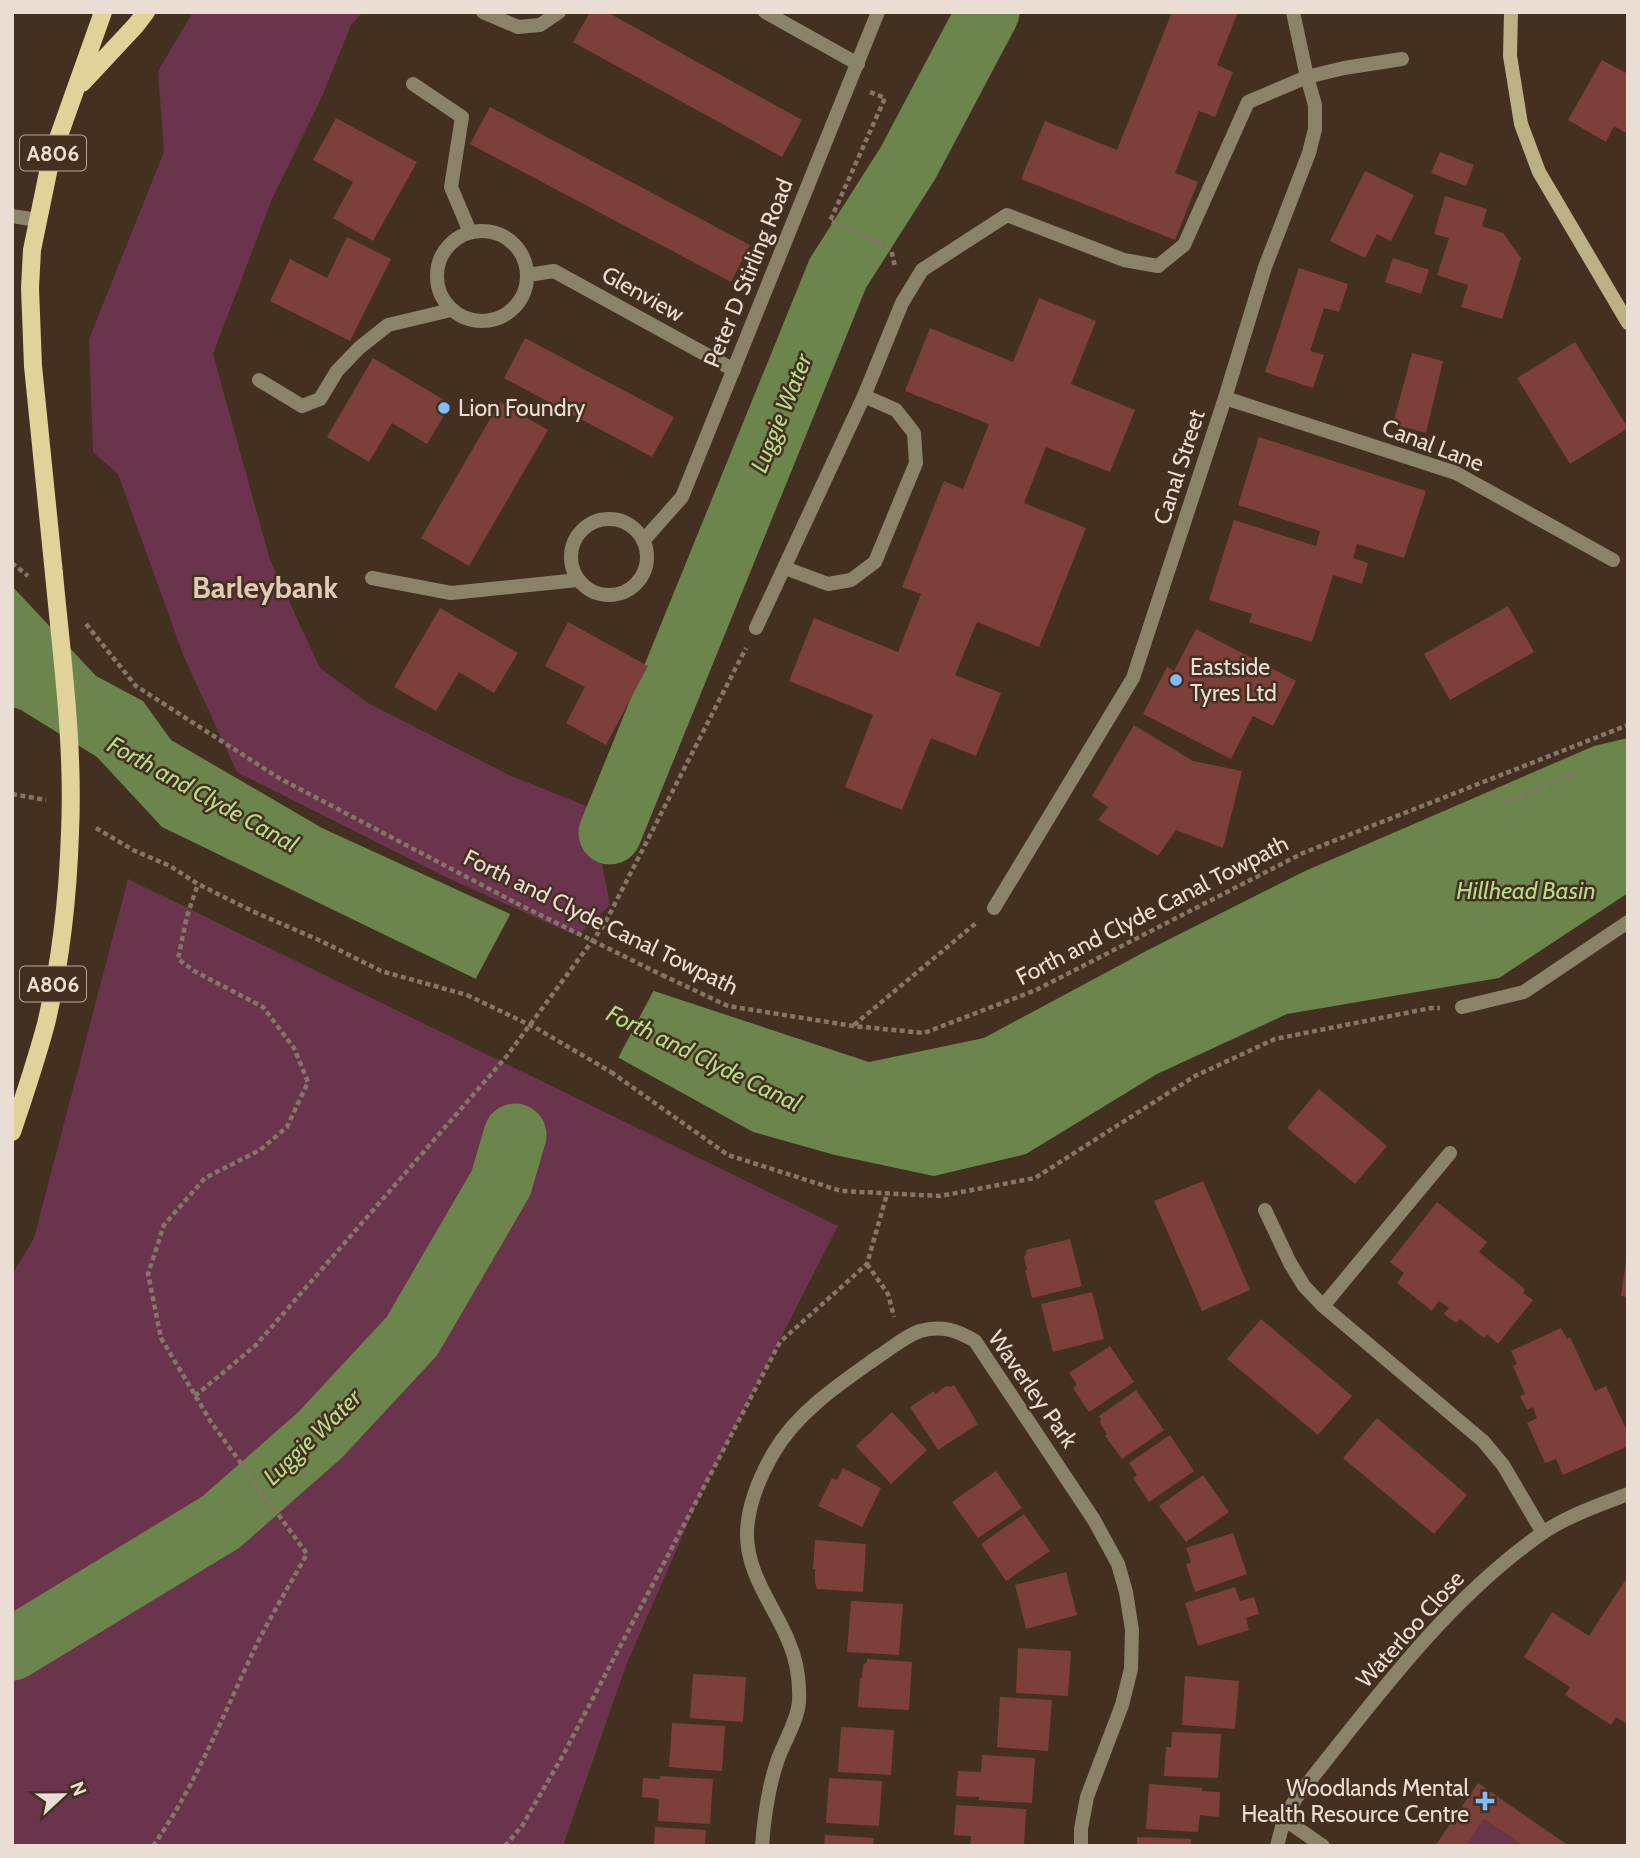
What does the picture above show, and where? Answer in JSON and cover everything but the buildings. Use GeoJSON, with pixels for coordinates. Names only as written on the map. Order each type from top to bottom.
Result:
{"type":"FeatureCollection","features":[{"type":"Feature","properties":{"kind":"main road","name":"A806"},"geometry":{"type":"LineString","coordinates":[[12,1132],[46,1022],[57,962],[66,900],[72,792],[70,734],[33,366],[30,288],[32,250],[51,158],[103,12]]}},
{"type":"Feature","properties":{"kind":"main road","name":"A806"},"geometry":{"type":"LineString","coordinates":[[77,89],[146,12]]}},
{"type":"Feature","properties":{"kind":"street"},"geometry":{"type":"LineString","coordinates":[[483,12],[519,27],[540,25],[559,12]]}},
{"type":"Feature","properties":{"kind":"street"},"geometry":{"type":"LineString","coordinates":[[765,12],[858,64]]}},
{"type":"Feature","properties":{"kind":"street","name":"Peter D Stirling Road"},"geometry":{"type":"LineString","coordinates":[[643,541],[682,497],[878,12]]}},
{"type":"Feature","properties":{"kind":"street","name":"Canal Street"},"geometry":{"type":"LineString","coordinates":[[994,908],[1133,678],[1265,267],[1309,153],[1315,129],[1315,105],[1293,12]]}},
{"type":"Feature","properties":{"kind":"street"},"geometry":{"type":"LineString","coordinates":[[1511,12],[1510,56],[1521,124],[1539,172],[1628,323]]}},
{"type":"Feature","properties":{"kind":"street"},"geometry":{"type":"LineString","coordinates":[[756,628],[864,397],[902,303],[922,270],[1007,215],[1124,260],[1158,266],[1184,245],[1248,102],[1307,77],[1402,59]]}},
{"type":"Feature","properties":{"kind":"street"},"geometry":{"type":"LineString","coordinates":[[413,84],[463,117],[451,187],[470,232]]}},
{"type":"Feature","properties":{"kind":"street"},"geometry":{"type":"LineString","coordinates":[[12,216],[37,220]]}},
{"type":"Feature","properties":{"kind":"street"},"geometry":{"type":"LineString","coordinates":[[477,230],[492,231],[506,237],[517,247],[525,260],[528,275],[526,290],[519,303],[494,320],[479,322],[452,310],[442,298],[437,285],[437,269],[441,255],[450,243],[462,234],[477,230]]}},
{"type":"Feature","properties":{"kind":"street","name":"Glenview"},"geometry":{"type":"LineString","coordinates":[[528,275],[554,271],[734,370]]}},
{"type":"Feature","properties":{"kind":"street"},"geometry":{"type":"LineString","coordinates":[[258,380],[302,406],[320,398],[337,371],[359,348],[388,325],[452,310]]}},
{"type":"Feature","properties":{"kind":"street"},"geometry":{"type":"LineString","coordinates":[[785,568],[828,584],[851,580],[875,562],[916,463],[914,433],[896,410],[864,397]]}},
{"type":"Feature","properties":{"kind":"street","name":"Canal Lane"},"geometry":{"type":"LineString","coordinates":[[1225,398],[1456,473],[1613,560]]}},
{"type":"Feature","properties":{"kind":"street"},"geometry":{"type":"LineString","coordinates":[[614,519],[626,523],[636,531],[643,541],[646,565],[633,586],[610,595],[598,594],[578,580],[572,568],[571,556],[573,543],[579,532],[589,524],[614,519]]}},
{"type":"Feature","properties":{"kind":"street"},"geometry":{"type":"LineString","coordinates":[[372,578],[451,593],[578,580]]}},
{"type":"Feature","properties":{"kind":"street"},"geometry":{"type":"LineString","coordinates":[[1462,1007],[1524,992],[1628,922]]}},
{"type":"Feature","properties":{"kind":"street"},"geometry":{"type":"LineString","coordinates":[[1323,1306],[1450,1153]]}},
{"type":"Feature","properties":{"kind":"street"},"geometry":{"type":"LineString","coordinates":[[1265,1210],[1304,1286],[1323,1306],[1483,1440],[1503,1465],[1543,1533]]}},
{"type":"Feature","properties":{"kind":"street","name":"Waverley Park"},"geometry":{"type":"LineString","coordinates":[[762,1846],[771,1782],[799,1706],[799,1680],[789,1640],[761,1589],[748,1549],[750,1511],[758,1486],[775,1452],[793,1427],[816,1404],[901,1341],[919,1332],[945,1328],[962,1332],[975,1341],[1094,1520],[1118,1564],[1126,1592],[1132,1630],[1130,1670],[1122,1705],[1087,1797],[1081,1846]]}},
{"type":"Feature","properties":{"kind":"street","name":"Waterloo Close"},"geometry":{"type":"LineString","coordinates":[[1277,1846],[1284,1819],[1296,1798],[1420,1645],[1470,1594],[1505,1562],[1543,1533],[1588,1510],[1628,1494]]}},
{"type":"Feature","properties":{"kind":"street"},"geometry":{"type":"LineString","coordinates":[[1284,1819],[1323,1846]]}},
{"type":"Feature","properties":{"kind":"path"},"geometry":{"type":"LineString","coordinates":[[850,83],[885,98],[831,221],[891,248]]}},
{"type":"Feature","properties":{"kind":"path"},"geometry":{"type":"LineString","coordinates":[[12,563],[34,581]]}},
{"type":"Feature","properties":{"kind":"path","name":"Forth and Clyde Canal Towpath"},"geometry":{"type":"LineString","coordinates":[[77,616],[88,625],[136,686],[279,778],[516,903],[662,975],[728,1006],[853,1026],[924,1033],[1036,990],[1303,853],[1628,725]]}},
{"type":"Feature","properties":{"kind":"path"},"geometry":{"type":"LineString","coordinates":[[195,1396],[256,1345],[506,1057],[604,925],[756,628]]}},
{"type":"Feature","properties":{"kind":"path"},"geometry":{"type":"LineString","coordinates":[[1504,803],[1578,772]]}},
{"type":"Feature","properties":{"kind":"path"},"geometry":{"type":"LineString","coordinates":[[12,794],[48,800]]}},
{"type":"Feature","properties":{"kind":"path"},"geometry":{"type":"LineString","coordinates":[[91,825],[134,850],[170,866],[198,884],[381,971],[467,995],[536,1028],[611,1072],[728,1154],[841,1191],[940,1196],[1035,1178],[1195,1076],[1275,1039],[1431,1008],[1462,1007]]}},
{"type":"Feature","properties":{"kind":"path"},"geometry":{"type":"LineString","coordinates":[[153,1846],[199,1768],[258,1644],[307,1554],[211,1422],[161,1338],[148,1274],[164,1225],[205,1178],[260,1150],[287,1127],[308,1082],[294,1048],[263,1007],[194,971],[177,959],[198,884]]}},
{"type":"Feature","properties":{"kind":"path"},"geometry":{"type":"LineString","coordinates":[[853,1026],[994,908]]}},
{"type":"Feature","properties":{"kind":"path"},"geometry":{"type":"LineString","coordinates":[[505,1846],[522,1826],[562,1757],[780,1342],[867,1264],[887,1194]]}},
{"type":"Feature","properties":{"kind":"path"},"geometry":{"type":"LineString","coordinates":[[867,1264],[888,1294],[901,1341]]}},
{"type":"Feature","properties":{"kind":"shaded area"},"geometry":{"type":"Polygon","coordinates":[[[193,12],[363,12],[351,25],[321,99],[272,199],[213,354],[270,560],[320,668],[368,703],[509,775],[591,808],[610,905],[577,936],[450,879],[237,772],[184,657],[118,474],[93,452],[89,339],[164,152],[158,71],[193,12]]]}},
{"type":"Feature","properties":{"kind":"shaded area"},"geometry":{"type":"Polygon","coordinates":[[[128,879],[838,1226],[700,1496],[627,1663],[563,1846],[12,1846],[12,1275],[34,1238],[128,879]]]}},
{"type":"Feature","properties":{"kind":"shaded area"},"geometry":{"type":"Polygon","coordinates":[[[1484,1819],[1523,1846],[1466,1846],[1484,1819]]]}},
{"type":"Feature","properties":{"kind":"water"},"geometry":{"type":"Polygon","coordinates":[[[12,586],[96,676],[143,701],[171,740],[322,828],[510,914],[542,936],[654,991],[869,1062],[984,1038],[1148,950],[1305,871],[1594,746],[1628,738],[1628,893],[1499,978],[1287,1014],[1157,1074],[1026,1154],[934,1176],[835,1155],[753,1132],[476,979],[162,827],[97,757],[12,707],[12,586]]]}},
{"type":"Feature","properties":{"kind":"pier"},"geometry":{"type":"Polygon","coordinates":[[[512,911],[543,933],[655,988],[617,1060],[474,982],[512,911]]]}},
{"type":"Feature","properties":{"kind":"waterway","name":"Luggie Water"},"geometry":{"type":"LineString","coordinates":[[610,833],[838,273],[908,163],[988,12]]}},
{"type":"Feature","properties":{"kind":"waterway","name":"Luggie Water"},"geometry":{"type":"LineString","coordinates":[[12,1649],[221,1522],[320,1435],[412,1336],[501,1183],[515,1135]]}},
{"type":"Feature","properties":{"kind":"place","name":"Lion Foundry"},"geometry":{"type":"Point","coordinates":[444,408]}},
{"type":"Feature","properties":{"kind":"place","name":"Eastside Tyres Ltd"},"geometry":{"type":"Point","coordinates":[1176,680]}},
{"type":"Feature","properties":{"kind":"place","name":"Woodlands Mental Health Resource Centre"},"geometry":{"type":"Point","coordinates":[1485,1801]}},
{"type":"Feature","properties":{"kind":"district","name":"Barleybank"},"geometry":{"type":"Point","coordinates":[265,587]}},
{"type":"Feature","properties":{"kind":"water label","name":"Forth and Clyde Canal"},"geometry":{"type":"Point","coordinates":[203,794]}},
{"type":"Feature","properties":{"kind":"water label","name":"Hillhead Basin"},"geometry":{"type":"Point","coordinates":[1526,890]}},
{"type":"Feature","properties":{"kind":"water label","name":"Forth and Clyde Canal"},"geometry":{"type":"Point","coordinates":[704,1058]}}]}
